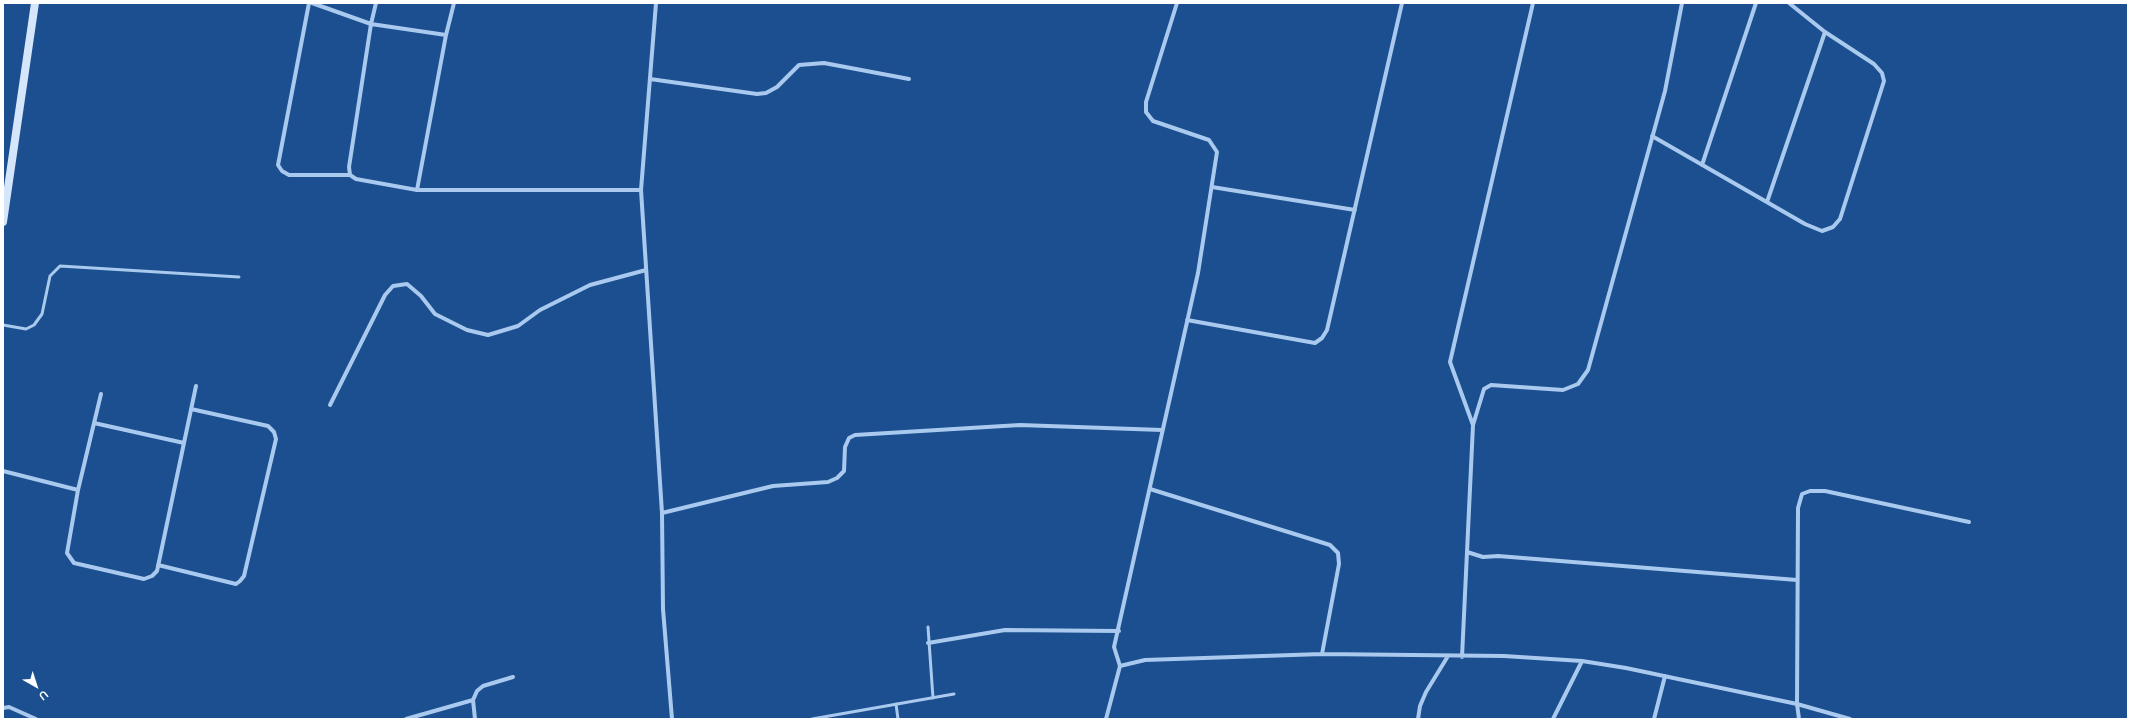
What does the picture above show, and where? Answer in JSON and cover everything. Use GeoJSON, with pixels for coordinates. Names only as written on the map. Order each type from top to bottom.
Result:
{"type":"FeatureCollection","features":[{"type":"Feature","properties":{"kind":"main road"},"geometry":{"type":"LineString","coordinates":[[3,222],[35,3]]}},
{"type":"Feature","properties":{"kind":"street"},"geometry":{"type":"LineString","coordinates":[[446,35],[371,24],[311,3],[278,165],[282,171],[289,175],[350,175],[356,178],[417,190],[641,190]]}},
{"type":"Feature","properties":{"kind":"street"},"geometry":{"type":"LineString","coordinates":[[350,175],[349,167],[371,24],[376,3]]}},
{"type":"Feature","properties":{"kind":"street"},"geometry":{"type":"LineString","coordinates":[[417,190],[446,35],[454,3]]}},
{"type":"Feature","properties":{"kind":"street"},"geometry":{"type":"LineString","coordinates":[[656,3],[641,190],[662,513],[663,609],[672,719]]}},
{"type":"Feature","properties":{"kind":"street"},"geometry":{"type":"LineString","coordinates":[[1106,719],[1120,666],[1114,647],[1198,273],[1217,152],[1209,140],[1153,121],[1146,112],[1146,102],[1177,3]]}},
{"type":"Feature","properties":{"kind":"street"},"geometry":{"type":"LineString","coordinates":[[1187,320],[1315,343],[1322,338],[1327,330],[1402,3]]}},
{"type":"Feature","properties":{"kind":"street"},"geometry":{"type":"LineString","coordinates":[[1473,425],[1450,362],[1533,3]]}},
{"type":"Feature","properties":{"kind":"street"},"geometry":{"type":"LineString","coordinates":[[1462,657],[1473,425],[1483,391],[1487,386],[1564,390],[1578,384],[1588,370],[1664,91],[1682,3]]}},
{"type":"Feature","properties":{"kind":"street"},"geometry":{"type":"LineString","coordinates":[[1702,165],[1756,3]]}},
{"type":"Feature","properties":{"kind":"street"},"geometry":{"type":"LineString","coordinates":[[1652,136],[1805,224],[1822,231],[1833,227],[1840,219],[1884,81],[1882,73],[1874,64],[1825,32],[1789,3]]}},
{"type":"Feature","properties":{"kind":"street"},"geometry":{"type":"LineString","coordinates":[[1767,202],[1825,32]]}},
{"type":"Feature","properties":{"kind":"street"},"geometry":{"type":"LineString","coordinates":[[650,79],[757,94],[766,93],[777,87],[799,65],[824,63],[908,79]]}},
{"type":"Feature","properties":{"kind":"street"},"geometry":{"type":"LineString","coordinates":[[1212,187],[1355,210]]}},
{"type":"Feature","properties":{"kind":"street"},"geometry":{"type":"LineString","coordinates":[[330,405],[386,295],[393,286],[406,284],[421,296],[435,314],[467,330],[488,335],[518,326],[540,310],[590,285],[646,270]]}},
{"type":"Feature","properties":{"kind":"street"},"geometry":{"type":"LineString","coordinates":[[101,394],[78,490],[67,553],[74,563],[144,579],[152,576],[157,571],[196,386]]}},
{"type":"Feature","properties":{"kind":"street"},"geometry":{"type":"LineString","coordinates":[[158,565],[236,584],[240,581],[244,576],[276,439],[274,432],[268,426],[192,409]]}},
{"type":"Feature","properties":{"kind":"street"},"geometry":{"type":"LineString","coordinates":[[94,423],[184,442]]}},
{"type":"Feature","properties":{"kind":"street"},"geometry":{"type":"LineString","coordinates":[[662,513],[773,486],[828,482],[837,478],[844,472],[844,447],[849,438],[855,435],[1020,424],[1162,430]]}},
{"type":"Feature","properties":{"kind":"street"},"geometry":{"type":"LineString","coordinates":[[3,472],[78,490]]}},
{"type":"Feature","properties":{"kind":"street"},"geometry":{"type":"LineString","coordinates":[[1150,489],[1330,545],[1338,553],[1340,564],[1322,654]]}},
{"type":"Feature","properties":{"kind":"street"},"geometry":{"type":"LineString","coordinates":[[1799,719],[1797,704],[1797,580],[1798,508],[1802,494],[1810,491],[1824,491],[1969,522]]}},
{"type":"Feature","properties":{"kind":"street"},"geometry":{"type":"LineString","coordinates":[[1466,552],[1483,557],[1498,556],[1797,580]]}},
{"type":"Feature","properties":{"kind":"street"},"geometry":{"type":"LineString","coordinates":[[928,643],[1005,630],[1118,631]]}},
{"type":"Feature","properties":{"kind":"street"},"geometry":{"type":"LineString","coordinates":[[1120,666],[1146,660],[1322,654],[1462,657],[1504,656],[1582,661],[1665,676],[1797,704],[1850,719]]}},
{"type":"Feature","properties":{"kind":"street"},"geometry":{"type":"LineString","coordinates":[[1418,719],[1420,706],[1426,692],[1448,656]]}},
{"type":"Feature","properties":{"kind":"street"},"geometry":{"type":"LineString","coordinates":[[1553,719],[1582,661]]}},
{"type":"Feature","properties":{"kind":"street"},"geometry":{"type":"LineString","coordinates":[[1654,719],[1665,676]]}},
{"type":"Feature","properties":{"kind":"street"},"geometry":{"type":"LineString","coordinates":[[475,719],[473,700],[477,690],[483,686],[513,677]]}},
{"type":"Feature","properties":{"kind":"street"},"geometry":{"type":"LineString","coordinates":[[406,719],[473,700]]}},
{"type":"Feature","properties":{"kind":"street"},"geometry":{"type":"LineString","coordinates":[[3,708],[9,707],[36,719]]}},
{"type":"Feature","properties":{"kind":"lane"},"geometry":{"type":"LineString","coordinates":[[3,325],[26,329],[34,325],[42,314],[50,276],[60,266],[239,277]]}},
{"type":"Feature","properties":{"kind":"lane"},"geometry":{"type":"LineString","coordinates":[[928,627],[933,698]]}},
{"type":"Feature","properties":{"kind":"lane"},"geometry":{"type":"LineString","coordinates":[[812,719],[954,694]]}},
{"type":"Feature","properties":{"kind":"lane"},"geometry":{"type":"LineString","coordinates":[[896,704],[898,719]]}}]}
